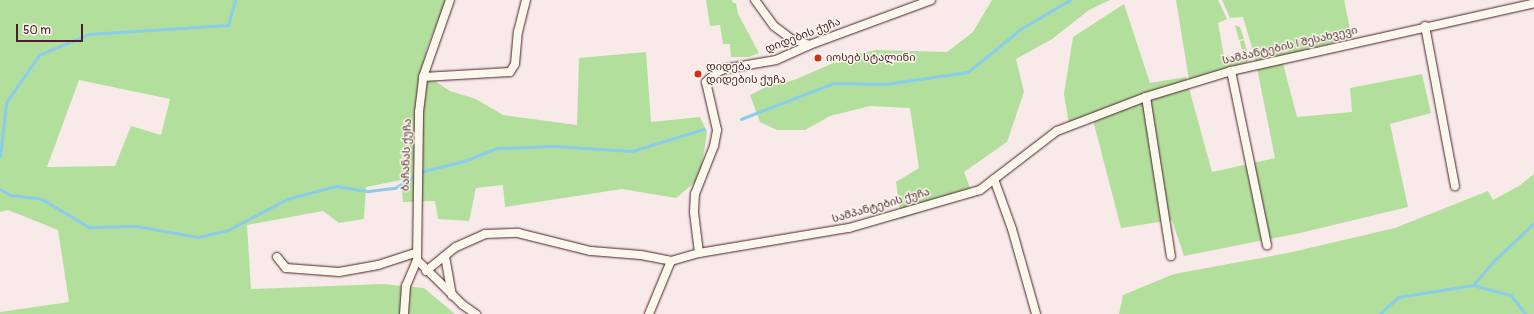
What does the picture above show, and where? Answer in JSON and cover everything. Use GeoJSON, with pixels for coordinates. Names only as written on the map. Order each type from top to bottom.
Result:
{"type":"FeatureCollection","features":[{"type":"Feature","properties":{"kind":"street","name":"ბაჩანას ქუჩა"},"geometry":{"type":"LineString","coordinates":[[404,314],[406,286],[416,256],[419,112],[423,77],[450,0]]}},
{"type":"Feature","properties":{"kind":"street"},"geometry":{"type":"LineString","coordinates":[[423,77],[510,72],[515,64],[518,32],[526,0]]}},
{"type":"Feature","properties":{"kind":"street"},"geometry":{"type":"LineString","coordinates":[[755,0],[774,26],[791,39],[809,45]]}},
{"type":"Feature","properties":{"kind":"street","name":"დიდების ქუჩა"},"geometry":{"type":"LineString","coordinates":[[699,253],[694,212],[695,194],[714,146],[717,130],[706,82],[716,73],[724,69],[776,60],[809,45],[920,2],[932,0]]}},
{"type":"Feature","properties":{"kind":"street","name":"სამპანტების I შესახვევი"},"geometry":{"type":"LineString","coordinates":[[1057,132],[1146,97],[1231,70],[1534,3]]}},
{"type":"Feature","properties":{"kind":"street"},"geometry":{"type":"LineString","coordinates":[[1425,26],[1455,186]]}},
{"type":"Feature","properties":{"kind":"street"},"geometry":{"type":"LineString","coordinates":[[1231,70],[1267,245]]}},
{"type":"Feature","properties":{"kind":"street"},"geometry":{"type":"LineString","coordinates":[[1146,97],[1171,256]]}},
{"type":"Feature","properties":{"kind":"street","name":"სამპანტების ქუჩა"},"geometry":{"type":"LineString","coordinates":[[699,253],[849,228],[980,190],[1057,132]]}},
{"type":"Feature","properties":{"kind":"street"},"geometry":{"type":"LineString","coordinates":[[994,179],[1012,229],[1036,314]]}},
{"type":"Feature","properties":{"kind":"street"},"geometry":{"type":"LineString","coordinates":[[426,271],[456,247],[485,234],[518,233],[591,251],[641,255],[671,261],[699,253]]}},
{"type":"Feature","properties":{"kind":"street"},"geometry":{"type":"LineString","coordinates":[[277,257],[286,268],[339,272],[416,256],[426,271],[452,295],[476,314]]}},
{"type":"Feature","properties":{"kind":"street"},"geometry":{"type":"LineString","coordinates":[[445,256],[452,295]]}},
{"type":"Feature","properties":{"kind":"street"},"geometry":{"type":"LineString","coordinates":[[649,314],[671,261]]}},
{"type":"Feature","properties":{"kind":"green space"},"geometry":{"type":"Polygon","coordinates":[[[0,0],[447,0],[428,45],[421,72],[450,91],[476,99],[503,115],[577,125],[579,58],[646,52],[651,122],[700,117],[707,132],[700,178],[676,198],[622,189],[505,207],[503,185],[476,188],[469,221],[438,219],[435,201],[403,202],[401,180],[366,187],[364,219],[339,223],[323,211],[247,225],[251,289],[383,284],[424,288],[455,314],[0,314],[0,312],[69,302],[58,230],[8,210],[0,212],[0,0]],[[79,80],[47,167],[115,166],[131,126],[161,135],[170,99],[79,80]]]}},
{"type":"Feature","properties":{"kind":"green space"},"geometry":{"type":"Polygon","coordinates":[[[706,0],[732,0],[733,3],[736,3],[738,14],[759,53],[749,57],[731,57],[730,44],[723,44],[720,25],[710,26],[706,0]]]}},
{"type":"Feature","properties":{"kind":"green space"},"geometry":{"type":"Polygon","coordinates":[[[992,0],[1110,0],[1089,10],[1052,39],[1016,59],[1024,92],[1007,142],[964,172],[972,193],[901,219],[896,182],[919,168],[910,108],[870,106],[830,116],[805,130],[777,130],[760,122],[750,95],[766,87],[794,80],[852,55],[876,50],[947,52],[973,32],[992,0]]]}},
{"type":"Feature","properties":{"kind":"green space"},"geometry":{"type":"Polygon","coordinates":[[[1176,0],[1218,0],[1227,19],[1218,23],[1224,56],[1231,55],[1235,62],[1238,62],[1237,57],[1242,52],[1240,41],[1244,40],[1249,58],[1248,62],[1189,80],[1176,0]]]}},
{"type":"Feature","properties":{"kind":"green space"},"geometry":{"type":"Polygon","coordinates":[[[1222,0],[1344,0],[1352,38],[1281,56],[1297,117],[1352,112],[1350,88],[1422,74],[1431,113],[1390,124],[1408,207],[1300,233],[1184,256],[1172,220],[1121,228],[1093,120],[1070,131],[1064,94],[1073,37],[1124,4],[1150,83],[1186,77],[1212,172],[1275,158],[1255,58],[1243,17],[1230,18],[1222,0]]]}},
{"type":"Feature","properties":{"kind":"green space"},"geometry":{"type":"Polygon","coordinates":[[[1235,25],[1240,27],[1244,39],[1239,40],[1235,25]]]}},
{"type":"Feature","properties":{"kind":"green space"},"geometry":{"type":"Polygon","coordinates":[[[1534,174],[1534,314],[1119,314],[1123,295],[1174,274],[1288,253],[1395,228],[1488,191],[1493,200],[1519,186],[1534,174]]]}},
{"type":"Feature","properties":{"kind":"waterway"},"geometry":{"type":"LineString","coordinates":[[0,157],[6,103],[39,55],[89,34],[228,25],[235,0]]}},
{"type":"Feature","properties":{"kind":"waterway"},"geometry":{"type":"LineString","coordinates":[[741,119],[834,83],[885,84],[968,72],[1022,28],[1070,0]]}},
{"type":"Feature","properties":{"kind":"waterway"},"geometry":{"type":"LineString","coordinates":[[420,172],[464,161],[498,148],[555,146],[632,151],[704,129]]}},
{"type":"Feature","properties":{"kind":"waterway"},"geometry":{"type":"LineString","coordinates":[[0,189],[11,195],[42,199],[89,227],[136,226],[198,237],[228,230],[287,199],[336,186],[369,191],[395,188],[416,175]]}},
{"type":"Feature","properties":{"kind":"waterway"},"geometry":{"type":"LineString","coordinates":[[1473,285],[1496,259],[1534,223]]}},
{"type":"Feature","properties":{"kind":"waterway"},"geometry":{"type":"LineString","coordinates":[[1380,314],[1398,297],[1473,285],[1511,295],[1526,314]]}},
{"type":"Feature","properties":{"kind":"place","name":"იოსებ სტალინი"},"geometry":{"type":"Point","coordinates":[818,58]}},
{"type":"Feature","properties":{"kind":"place","name":"დიდება დიდების ქუჩა"},"geometry":{"type":"Point","coordinates":[698,74]}}]}
